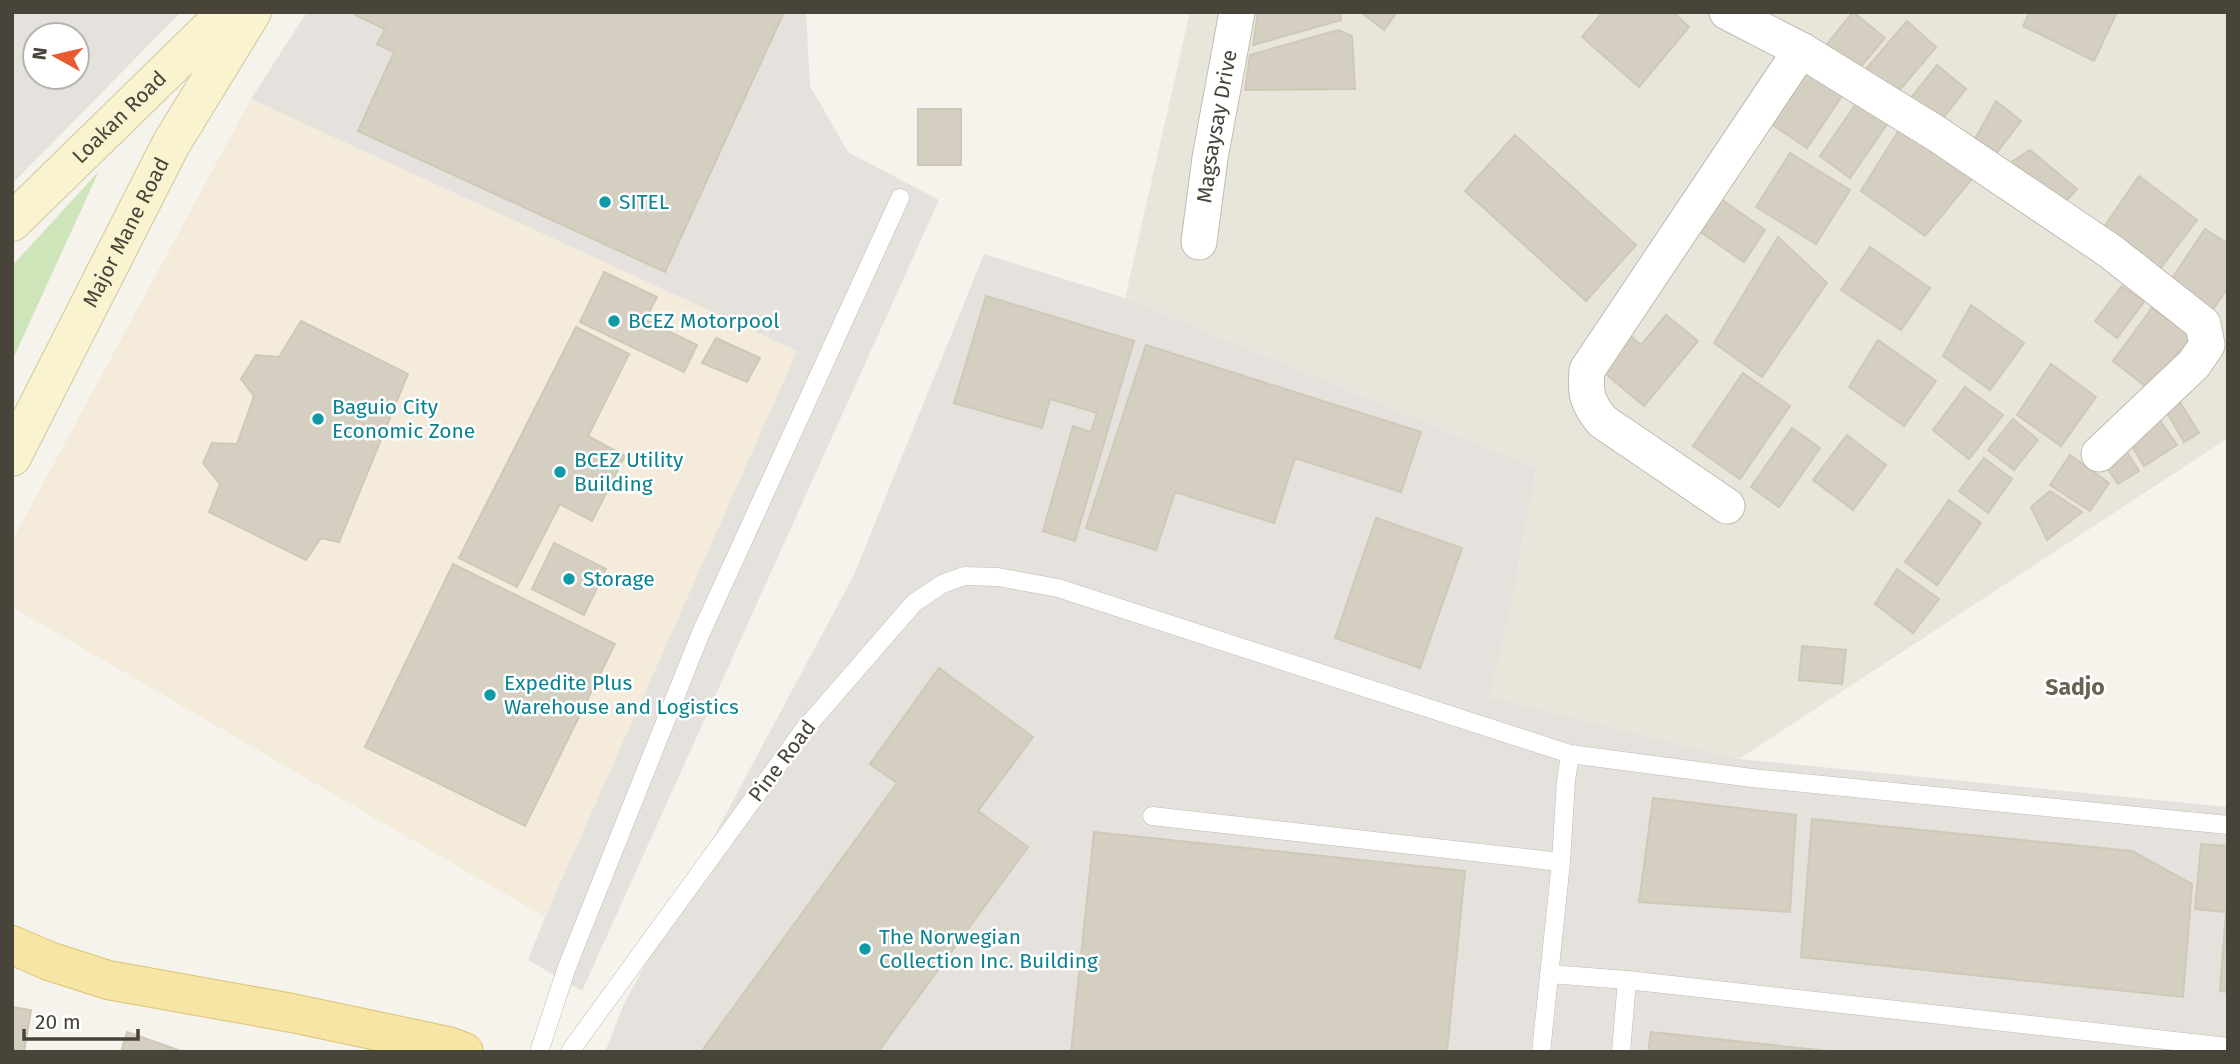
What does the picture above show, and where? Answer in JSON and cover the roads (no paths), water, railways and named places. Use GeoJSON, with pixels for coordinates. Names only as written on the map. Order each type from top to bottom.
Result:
{"type":"FeatureCollection","features":[{"type":"Feature","properties":{"kind":"main road","name":"Loakan Road"},"geometry":{"type":"LineString","coordinates":[[12,222],[227,12]]}},
{"type":"Feature","properties":{"kind":"main road","name":"Major Mane Road"},"geometry":{"type":"LineString","coordinates":[[12,457],[171,144],[253,12]]}},
{"type":"Feature","properties":{"kind":"main road"},"geometry":{"type":"LineString","coordinates":[[12,945],[49,961],[108,980],[292,1013],[464,1052]]}},
{"type":"Feature","properties":{"kind":"street","name":"Magsaysay Drive"},"geometry":{"type":"LineString","coordinates":[[1199,242],[1208,170],[1237,12]]}},
{"type":"Feature","properties":{"kind":"street"},"geometry":{"type":"LineString","coordinates":[[1727,12],[1801,50],[1937,134],[2110,250],[2203,324],[2207,345],[2194,364],[2099,454]]}},
{"type":"Feature","properties":{"kind":"street"},"geometry":{"type":"LineString","coordinates":[[1727,506],[1602,421],[1590,405],[1586,389],[1587,370],[1801,50]]}},
{"type":"Feature","properties":{"kind":"lane"},"geometry":{"type":"LineString","coordinates":[[573,1051],[540,1047],[567,967],[700,635],[901,198]]}},
{"type":"Feature","properties":{"kind":"lane","name":"Pine Road"},"geometry":{"type":"LineString","coordinates":[[573,1051],[802,732],[914,603],[942,584],[964,576],[998,577],[1058,589],[1570,754],[1752,778],[2228,825]]}},
{"type":"Feature","properties":{"kind":"lane"},"geometry":{"type":"LineString","coordinates":[[1541,1052],[1570,754]]}},
{"type":"Feature","properties":{"kind":"lane"},"geometry":{"type":"LineString","coordinates":[[1152,816],[1561,862]]}},
{"type":"Feature","properties":{"kind":"lane"},"geometry":{"type":"LineString","coordinates":[[1549,974],[1628,980],[2228,1047]]}},
{"type":"Feature","properties":{"kind":"lane"},"geometry":{"type":"LineString","coordinates":[[1621,1052],[1628,980]]}},
{"type":"Feature","properties":{"kind":"place","name":"SITEL"},"geometry":{"type":"Point","coordinates":[605,202]}},
{"type":"Feature","properties":{"kind":"place","name":"BCEZ Motorpool"},"geometry":{"type":"Point","coordinates":[614,321]}},
{"type":"Feature","properties":{"kind":"place","name":"Baguio City Economic Zone"},"geometry":{"type":"Point","coordinates":[318,419]}},
{"type":"Feature","properties":{"kind":"place","name":"BCEZ Utility Building"},"geometry":{"type":"Point","coordinates":[560,472]}},
{"type":"Feature","properties":{"kind":"place","name":"Storage"},"geometry":{"type":"Point","coordinates":[569,579]}},
{"type":"Feature","properties":{"kind":"place","name":"Expedite Plus Warehouse and Logistics"},"geometry":{"type":"Point","coordinates":[490,695]}},
{"type":"Feature","properties":{"kind":"place","name":"The Norwegian Collection Inc. Building"},"geometry":{"type":"Point","coordinates":[865,949]}},
{"type":"Feature","properties":{"kind":"district","name":"Sadjo"},"geometry":{"type":"Point","coordinates":[2075,687]}}]}
